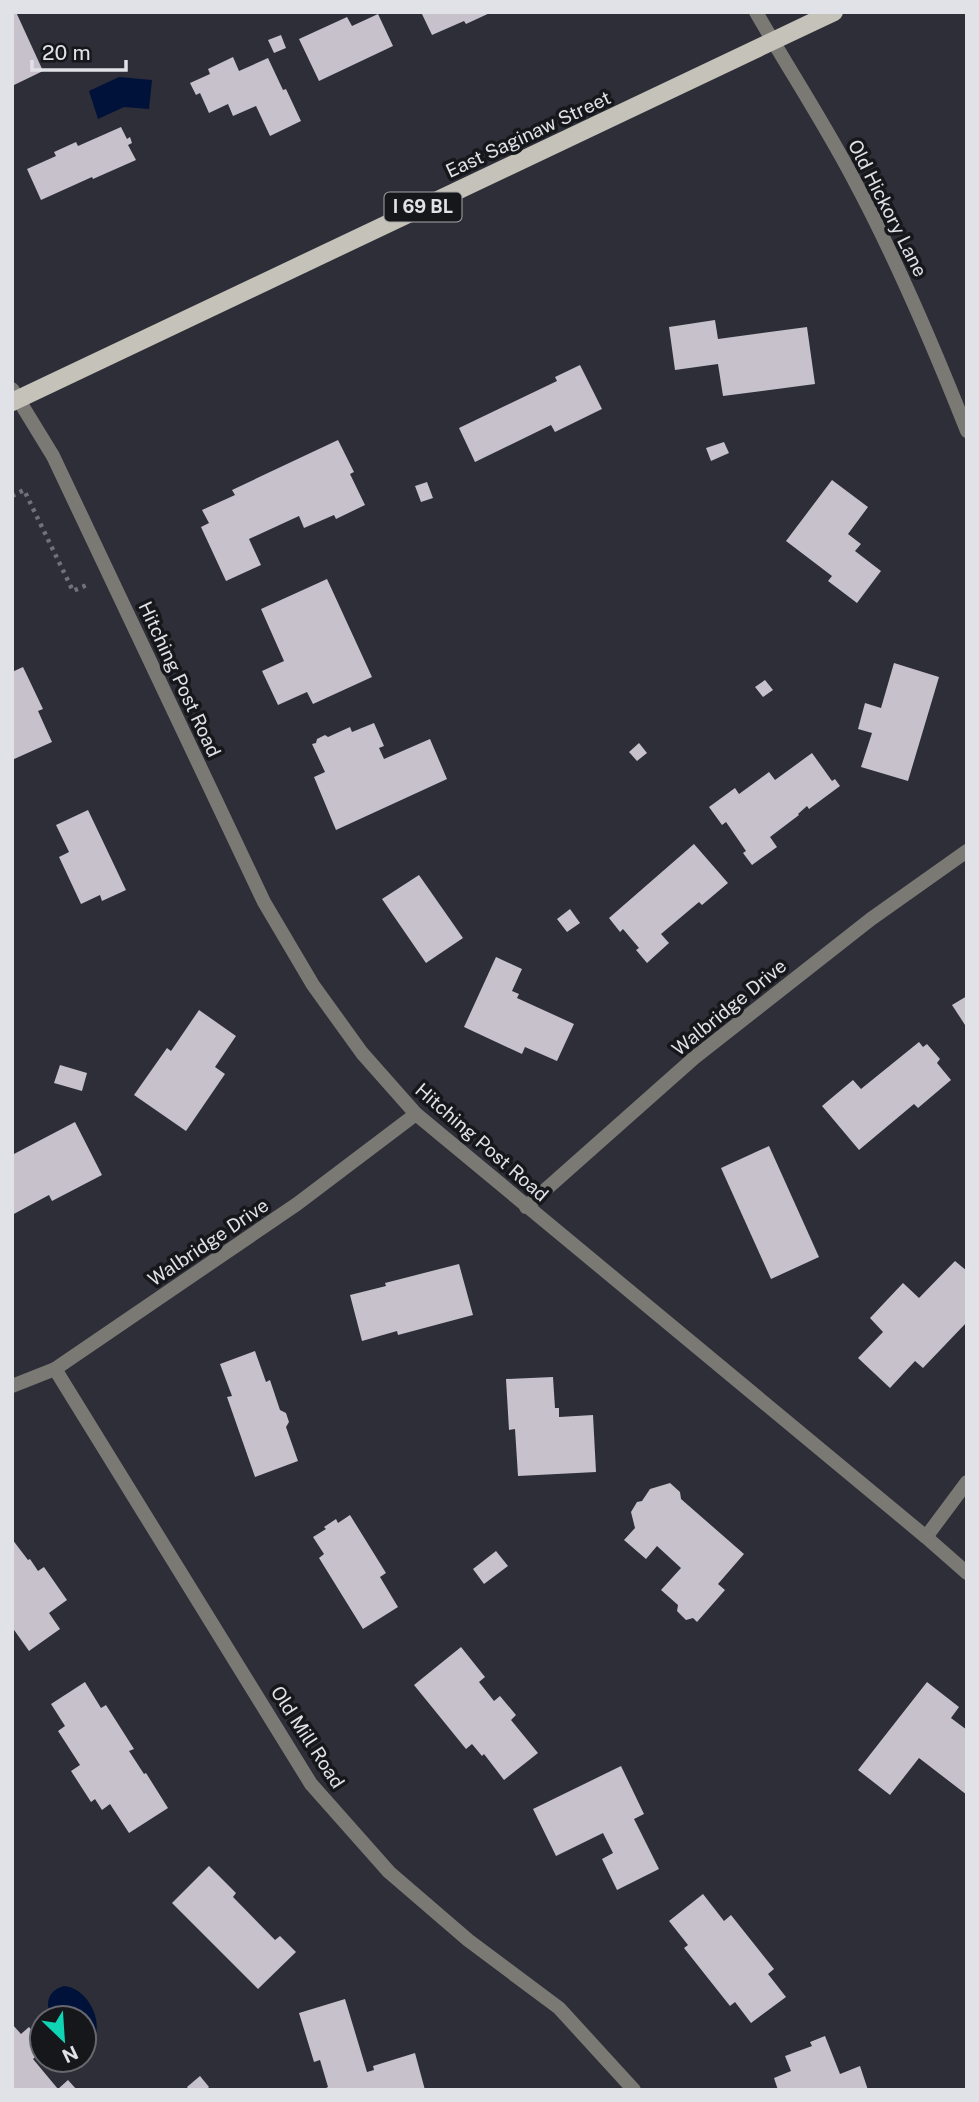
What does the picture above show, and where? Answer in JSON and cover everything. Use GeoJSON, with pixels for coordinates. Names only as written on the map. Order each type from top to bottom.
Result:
{"type":"FeatureCollection","features":[{"type":"Feature","properties":{"kind":"main road","name":"East Saginaw Street"},"geometry":{"type":"LineString","coordinates":[[14,397],[834,12]]}},
{"type":"Feature","properties":{"kind":"street","name":"Old Hickory Lane"},"geometry":{"type":"LineString","coordinates":[[756,12],[853,177],[895,260],[933,345],[967,432]]}},
{"type":"Feature","properties":{"kind":"street","name":"Hitching Post Road"},"geometry":{"type":"LineString","coordinates":[[14,397],[53,456],[264,902],[313,985],[362,1053],[416,1114],[926,1536],[967,1573]]}},
{"type":"Feature","properties":{"kind":"street","name":"Walbridge Drive"},"geometry":{"type":"LineString","coordinates":[[526,1207],[694,1059],[871,919],[967,851]]}},
{"type":"Feature","properties":{"kind":"street","name":"Walbridge Drive"},"geometry":{"type":"LineString","coordinates":[[12,1385],[55,1369],[297,1204],[416,1114]]}},
{"type":"Feature","properties":{"kind":"street","name":"Old Mill Road"},"geometry":{"type":"LineString","coordinates":[[55,1369],[311,1784],[389,1872],[468,1940],[559,2008],[634,2090]]}},
{"type":"Feature","properties":{"kind":"street"},"geometry":{"type":"LineString","coordinates":[[926,1536],[967,1482]]}},
{"type":"Feature","properties":{"kind":"path"},"geometry":{"type":"LineString","coordinates":[[12,496],[24,490],[73,592],[109,574]]}},
{"type":"Feature","properties":{"kind":"water"},"geometry":{"type":"Polygon","coordinates":[[[119,77],[152,80],[149,109],[124,107],[98,119],[89,91],[119,77]]]}},
{"type":"Feature","properties":{"kind":"water"},"geometry":{"type":"Polygon","coordinates":[[[64,1986],[74,1989],[90,2004],[48,2004],[51,1994],[64,1986]]]}},
{"type":"Feature","properties":{"kind":"building"},"geometry":{"type":"Polygon","coordinates":[[[12,12],[16,12],[43,71],[12,86],[12,12]]]}},
{"type":"Feature","properties":{"kind":"building"},"geometry":{"type":"Polygon","coordinates":[[[421,12],[492,12],[432,35],[421,12]]]}},
{"type":"Feature","properties":{"kind":"building"},"geometry":{"type":"Polygon","coordinates":[[[378,14],[393,46],[319,81],[299,39],[347,17],[352,26],[378,14]]]}},
{"type":"Feature","properties":{"kind":"building"},"geometry":{"type":"Polygon","coordinates":[[[281,35],[286,48],[274,53],[268,40],[281,35]]]}},
{"type":"Feature","properties":{"kind":"building"},"geometry":{"type":"Polygon","coordinates":[[[233,57],[239,71],[268,58],[301,121],[270,136],[256,106],[233,116],[228,104],[209,113],[200,93],[196,95],[190,83],[210,74],[208,69],[233,57]]]}},
{"type":"Feature","properties":{"kind":"building"},"geometry":{"type":"Polygon","coordinates":[[[121,127],[127,139],[130,137],[132,143],[128,145],[136,160],[41,200],[27,169],[56,156],[54,152],[76,142],[78,146],[121,127]]]}},
{"type":"Feature","properties":{"kind":"building"},"geometry":{"type":"Polygon","coordinates":[[[715,320],[718,339],[807,327],[815,384],[723,396],[718,364],[675,370],[669,327],[715,320]]]}},
{"type":"Feature","properties":{"kind":"building"},"geometry":{"type":"Polygon","coordinates":[[[580,365],[602,409],[555,432],[551,425],[475,462],[459,428],[557,381],[555,377],[580,365]]]}},
{"type":"Feature","properties":{"kind":"building"},"geometry":{"type":"Polygon","coordinates":[[[338,440],[354,472],[350,474],[365,505],[336,519],[334,515],[304,528],[299,516],[249,539],[261,565],[226,581],[201,527],[209,523],[202,510],[235,495],[232,490],[338,440]]]}},
{"type":"Feature","properties":{"kind":"building"},"geometry":{"type":"Polygon","coordinates":[[[724,442],[729,453],[711,461],[706,448],[724,442]]]}},
{"type":"Feature","properties":{"kind":"building"},"geometry":{"type":"Polygon","coordinates":[[[832,480],[868,507],[848,534],[861,544],[855,551],[881,571],[857,603],[828,581],[832,576],[786,541],[832,480]]]}},
{"type":"Feature","properties":{"kind":"building"},"geometry":{"type":"Polygon","coordinates":[[[427,482],[433,498],[421,502],[415,486],[427,482]]]}},
{"type":"Feature","properties":{"kind":"building"},"geometry":{"type":"Polygon","coordinates":[[[327,579],[372,677],[313,704],[307,692],[278,705],[262,671],[284,661],[261,609],[327,579]]]}},
{"type":"Feature","properties":{"kind":"building"},"geometry":{"type":"Polygon","coordinates":[[[894,663],[939,677],[908,781],[861,767],[872,733],[858,729],[865,703],[881,708],[894,663]]]}},
{"type":"Feature","properties":{"kind":"building"},"geometry":{"type":"Polygon","coordinates":[[[23,667],[43,709],[38,711],[52,742],[12,760],[12,672],[23,667]]]}},
{"type":"Feature","properties":{"kind":"building"},"geometry":{"type":"Polygon","coordinates":[[[765,680],[773,690],[763,697],[755,687],[765,680]]]}},
{"type":"Feature","properties":{"kind":"building"},"geometry":{"type":"Polygon","coordinates":[[[374,723],[384,746],[379,748],[384,759],[430,739],[447,779],[336,830],[314,777],[325,772],[312,744],[325,735],[328,737],[350,727],[352,732],[374,723]]]}},
{"type":"Feature","properties":{"kind":"building"},"geometry":{"type":"Polygon","coordinates":[[[639,743],[647,753],[637,761],[629,752],[639,743]]]}},
{"type":"Feature","properties":{"kind":"building"},"geometry":{"type":"Polygon","coordinates":[[[812,753],[832,781],[835,779],[840,786],[809,809],[807,806],[770,837],[777,847],[752,865],[743,853],[746,851],[726,822],[722,825],[709,807],[735,788],[739,794],[769,772],[775,780],[812,753]]]}},
{"type":"Feature","properties":{"kind":"building"},"geometry":{"type":"Polygon","coordinates":[[[88,810],[126,890],[102,901],[100,895],[81,904],[59,857],[69,852],[56,825],[88,810]]]}},
{"type":"Feature","properties":{"kind":"building"},"geometry":{"type":"Polygon","coordinates":[[[694,844],[728,883],[702,905],[699,902],[661,934],[669,943],[647,963],[636,950],[639,948],[623,929],[620,932],[609,918],[694,844]]]}},
{"type":"Feature","properties":{"kind":"building"},"geometry":{"type":"Polygon","coordinates":[[[419,875],[463,938],[426,963],[382,899],[419,875]]]}},
{"type":"Feature","properties":{"kind":"building"},"geometry":{"type":"Polygon","coordinates":[[[570,909],[580,923],[567,932],[557,919],[570,909]]]}},
{"type":"Feature","properties":{"kind":"building"},"geometry":{"type":"Polygon","coordinates":[[[496,957],[522,969],[512,991],[519,994],[517,998],[574,1024],[557,1061],[525,1047],[522,1054],[464,1027],[496,957]]]}},
{"type":"Feature","properties":{"kind":"building"},"geometry":{"type":"Polygon","coordinates":[[[967,996],[967,1028],[952,1005],[967,996]]]}},
{"type":"Feature","properties":{"kind":"building"},"geometry":{"type":"Polygon","coordinates":[[[199,1010],[236,1036],[215,1067],[225,1074],[186,1131],[134,1095],[167,1048],[171,1051],[199,1010]]]}},
{"type":"Feature","properties":{"kind":"building"},"geometry":{"type":"Polygon","coordinates":[[[919,1042],[923,1047],[927,1044],[940,1059],[937,1063],[951,1080],[918,1108],[914,1104],[859,1150],[822,1106],[853,1080],[861,1089],[919,1042]]]}},
{"type":"Feature","properties":{"kind":"building"},"geometry":{"type":"Polygon","coordinates":[[[60,1065],[87,1073],[82,1091],[54,1083],[60,1065]]]}},
{"type":"Feature","properties":{"kind":"building"},"geometry":{"type":"Polygon","coordinates":[[[75,1122],[102,1175],[52,1201],[49,1195],[12,1215],[12,1155],[75,1122]]]}},
{"type":"Feature","properties":{"kind":"building"},"geometry":{"type":"Polygon","coordinates":[[[769,1146],[819,1257],[771,1279],[721,1168],[769,1146]]]}},
{"type":"Feature","properties":{"kind":"building"},"geometry":{"type":"Polygon","coordinates":[[[955,1261],[967,1271],[967,1322],[923,1368],[915,1361],[890,1388],[858,1358],[883,1332],[870,1318],[903,1283],[919,1298],[955,1261]]]}},
{"type":"Feature","properties":{"kind":"building"},"geometry":{"type":"Polygon","coordinates":[[[459,1264],[473,1315],[398,1335],[397,1331],[362,1341],[350,1295],[459,1264]]]}},
{"type":"Feature","properties":{"kind":"building"},"geometry":{"type":"Polygon","coordinates":[[[255,1351],[266,1382],[270,1380],[280,1410],[286,1413],[289,1422],[286,1427],[298,1461],[255,1477],[227,1397],[232,1396],[220,1364],[255,1351]]]}},
{"type":"Feature","properties":{"kind":"building"},"geometry":{"type":"Polygon","coordinates":[[[553,1377],[555,1408],[559,1408],[559,1417],[593,1415],[596,1472],[518,1476],[515,1429],[509,1430],[506,1379],[553,1377]]]}},
{"type":"Feature","properties":{"kind":"building"},"geometry":{"type":"Polygon","coordinates":[[[670,1483],[680,1492],[681,1499],[744,1554],[718,1584],[725,1590],[697,1622],[693,1618],[686,1620],[677,1611],[678,1605],[661,1590],[681,1568],[657,1546],[646,1559],[624,1540],[635,1528],[631,1512],[637,1502],[642,1501],[650,1489],[670,1483]]]}},
{"type":"Feature","properties":{"kind":"building"},"geometry":{"type":"Polygon","coordinates":[[[350,1515],[386,1573],[380,1577],[398,1607],[363,1629],[319,1558],[324,1554],[313,1537],[336,1519],[338,1523],[350,1515]]]}},
{"type":"Feature","properties":{"kind":"building"},"geometry":{"type":"Polygon","coordinates":[[[12,1539],[38,1571],[44,1567],[67,1600],[49,1613],[60,1629],[29,1651],[12,1627],[12,1539]]]}},
{"type":"Feature","properties":{"kind":"building"},"geometry":{"type":"Polygon","coordinates":[[[496,1551],[508,1566],[484,1584],[473,1569],[496,1551]]]}},
{"type":"Feature","properties":{"kind":"building"},"geometry":{"type":"Polygon","coordinates":[[[461,1647],[485,1677],[479,1682],[494,1701],[500,1696],[516,1715],[511,1720],[538,1753],[504,1780],[484,1754],[482,1756],[472,1744],[466,1749],[414,1685],[461,1647]]]}},
{"type":"Feature","properties":{"kind":"building"},"geometry":{"type":"Polygon","coordinates":[[[85,1682],[101,1708],[106,1705],[134,1749],[129,1751],[168,1808],[129,1833],[110,1804],[102,1810],[95,1799],[91,1802],[71,1771],[80,1765],[58,1731],[65,1726],[51,1704],[85,1682]]]}},
{"type":"Feature","properties":{"kind":"building"},"geometry":{"type":"Polygon","coordinates":[[[927,1682],[959,1707],[951,1718],[967,1730],[967,1795],[919,1758],[890,1795],[858,1770],[927,1682]]]}},
{"type":"Feature","properties":{"kind":"building"},"geometry":{"type":"Polygon","coordinates":[[[621,1766],[644,1814],[634,1819],[659,1869],[617,1890],[602,1859],[613,1853],[603,1833],[556,1856],[533,1809],[621,1766]]]}},
{"type":"Feature","properties":{"kind":"building"},"geometry":{"type":"Polygon","coordinates":[[[209,1866],[236,1893],[233,1897],[275,1940],[280,1936],[296,1952],[258,1989],[172,1903],[209,1866]]]}},
{"type":"Feature","properties":{"kind":"building"},"geometry":{"type":"Polygon","coordinates":[[[703,1894],[724,1921],[731,1915],[774,1969],[768,1974],[786,1997],[751,2023],[735,2002],[730,2006],[684,1948],[688,1945],[669,1921],[703,1894]]]}},
{"type":"Feature","properties":{"kind":"building"},"geometry":{"type":"Polygon","coordinates":[[[345,1999],[367,2072],[374,2070],[373,2066],[415,2053],[425,2090],[322,2090],[328,2087],[320,2060],[314,2062],[299,2013],[345,1999]]]}},
{"type":"Feature","properties":{"kind":"building"},"geometry":{"type":"Polygon","coordinates":[[[12,2024],[21,2034],[28,2028],[28,2074],[46,2074],[58,2089],[68,2080],[77,2090],[12,2090],[12,2024]]]}},
{"type":"Feature","properties":{"kind":"building"},"geometry":{"type":"Polygon","coordinates":[[[825,2036],[840,2074],[860,2066],[868,2090],[778,2090],[774,2078],[791,2071],[785,2056],[812,2046],[810,2042],[825,2036]]]}},
{"type":"Feature","properties":{"kind":"building"},"geometry":{"type":"Polygon","coordinates":[[[200,2076],[209,2087],[206,2090],[189,2090],[187,2087],[200,2076]]]}}]}
